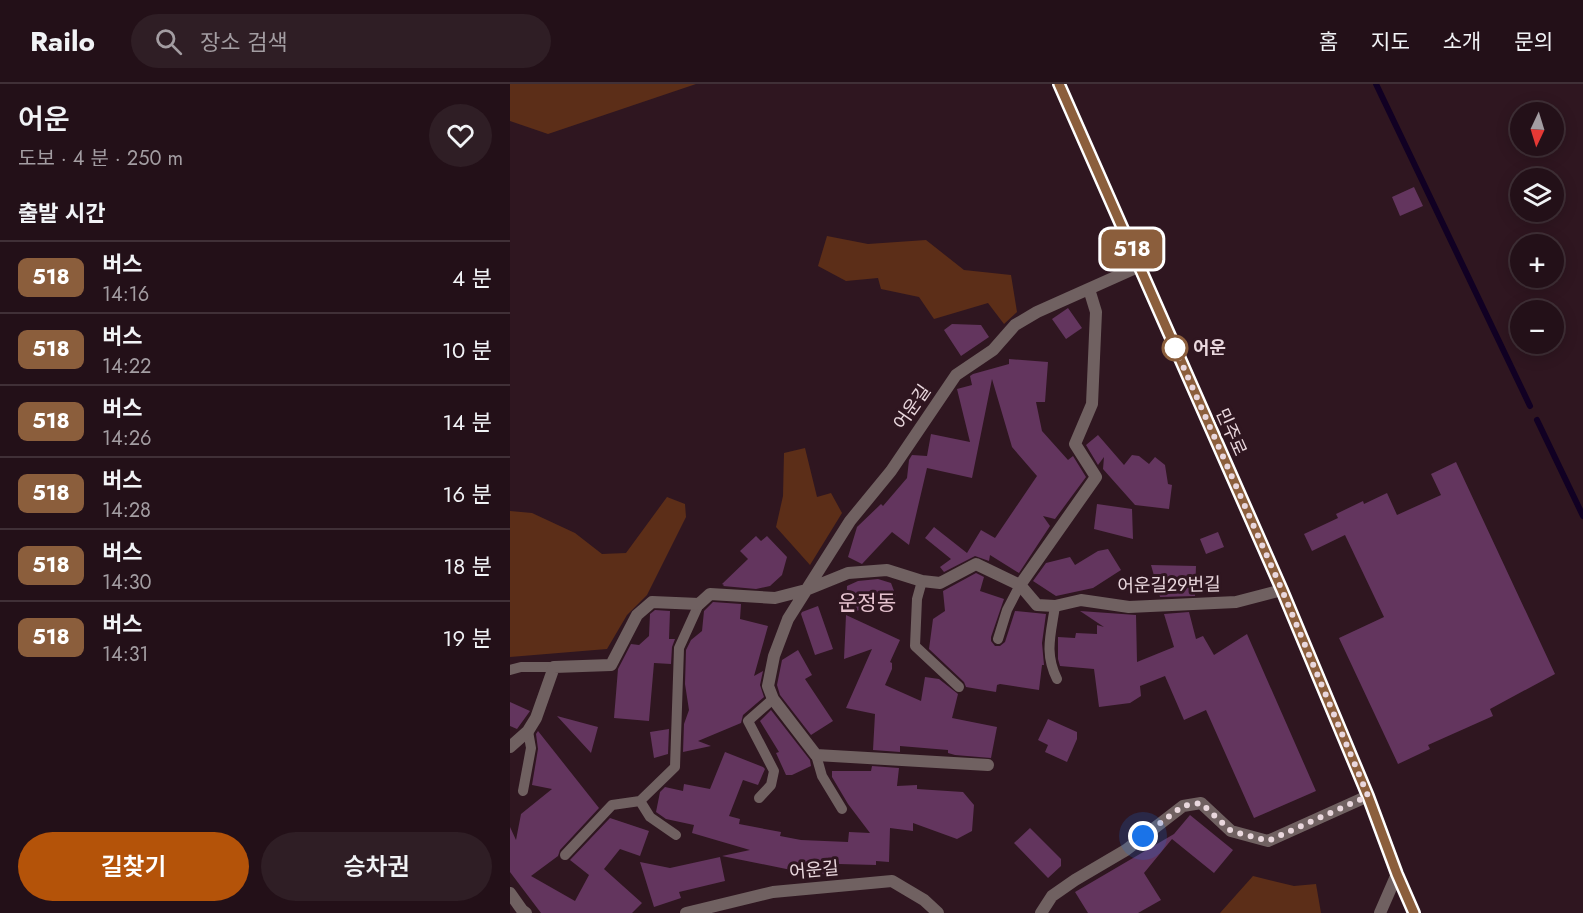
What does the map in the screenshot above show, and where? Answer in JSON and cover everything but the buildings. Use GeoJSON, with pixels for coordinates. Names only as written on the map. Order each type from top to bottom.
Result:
{"type":"FeatureCollection","features":[{"type":"Feature","properties":{"kind":"main road","name":"민주로"},"geometry":{"type":"LineString","coordinates":[[1059,84],[1282,590],[1414,913]]}},
{"type":"Feature","properties":{"kind":"street","name":"어운길"},"geometry":{"type":"LineString","coordinates":[[773,699],[768,686],[774,656],[788,619],[850,521],[891,471],[956,375],[993,350],[1015,325],[1037,312],[1140,266]]}},
{"type":"Feature","properties":{"kind":"street"},"geometry":{"type":"LineString","coordinates":[[1020,585],[1096,477],[1075,444],[1092,404],[1096,312],[1089,289]]}},
{"type":"Feature","properties":{"kind":"street"},"geometry":{"type":"LineString","coordinates":[[510,747],[528,731],[536,718],[554,667],[611,665],[637,615],[652,602],[699,604],[710,594],[775,598],[806,590],[848,573],[887,570],[922,581],[940,583],[976,564],[1020,585],[1037,605],[1055,606]]}},
{"type":"Feature","properties":{"kind":"street","name":"어운길29번길"},"geometry":{"type":"LineString","coordinates":[[1055,606],[1081,600],[1129,607],[1236,602],[1282,590]]}},
{"type":"Feature","properties":{"kind":"street"},"geometry":{"type":"LineString","coordinates":[[773,699],[816,755],[988,765]]}},
{"type":"Feature","properties":{"kind":"street"},"geometry":{"type":"LineString","coordinates":[[1041,913],[1052,896],[1126,850],[1183,806],[1201,803],[1231,831],[1268,841],[1368,796]]}},
{"type":"Feature","properties":{"kind":"street"},"geometry":{"type":"LineString","coordinates":[[1380,913],[1397,874]]}},
{"type":"Feature","properties":{"kind":"street","name":"어운길"},"geometry":{"type":"LineString","coordinates":[[686,913],[773,892],[892,881],[924,900],[938,913]]}},
{"type":"Feature","properties":{"kind":"street"},"geometry":{"type":"LineString","coordinates":[[510,893],[526,913]]}},
{"type":"Feature","properties":{"kind":"lane"},"geometry":{"type":"LineString","coordinates":[[922,581],[917,599],[915,646],[959,687]]}},
{"type":"Feature","properties":{"kind":"lane"},"geometry":{"type":"LineString","coordinates":[[998,639],[1007,610],[1020,585]]}},
{"type":"Feature","properties":{"kind":"lane"},"geometry":{"type":"LineString","coordinates":[[565,855],[612,805],[640,801],[675,767],[679,648],[699,604]]}},
{"type":"Feature","properties":{"kind":"lane"},"geometry":{"type":"LineString","coordinates":[[1055,606],[1048,647],[1050,665],[1058,680]]}},
{"type":"Feature","properties":{"kind":"lane"},"geometry":{"type":"LineString","coordinates":[[510,670],[521,667],[554,667]]}},
{"type":"Feature","properties":{"kind":"lane"},"geometry":{"type":"LineString","coordinates":[[759,798],[771,785],[774,771],[748,721],[773,699]]}},
{"type":"Feature","properties":{"kind":"lane"},"geometry":{"type":"LineString","coordinates":[[523,791],[531,748],[528,731]]}},
{"type":"Feature","properties":{"kind":"lane"},"geometry":{"type":"LineString","coordinates":[[816,755],[822,776],[842,809]]}},
{"type":"Feature","properties":{"kind":"lane"},"geometry":{"type":"LineString","coordinates":[[640,801],[650,816],[676,835]]}},
{"type":"Feature","properties":{"kind":"shaded area"},"geometry":{"type":"Polygon","coordinates":[[[510,84],[696,84],[548,134],[510,121],[510,84]]]}},
{"type":"Feature","properties":{"kind":"shaded area"},"geometry":{"type":"Polygon","coordinates":[[[827,236],[868,244],[926,240],[964,270],[1011,275],[1017,312],[1004,324],[988,303],[934,319],[919,297],[881,289],[878,278],[846,281],[818,266],[827,236]]]}},
{"type":"Feature","properties":{"kind":"shaded area"},"geometry":{"type":"Polygon","coordinates":[[[805,448],[817,497],[831,493],[842,513],[810,565],[776,527],[783,496],[784,453],[805,448]]]}},
{"type":"Feature","properties":{"kind":"shaded area"},"geometry":{"type":"Polygon","coordinates":[[[667,497],[685,504],[686,517],[647,595],[627,615],[607,649],[510,657],[510,511],[532,513],[575,533],[602,554],[626,553],[667,497]]]}},
{"type":"Feature","properties":{"kind":"shaded area"},"geometry":{"type":"Polygon","coordinates":[[[1253,876],[1294,886],[1316,884],[1321,913],[1220,913],[1253,876]]]}},
{"type":"Feature","properties":{"kind":"waterway"},"geometry":{"type":"LineString","coordinates":[[1376,84],[1530,406]]}},
{"type":"Feature","properties":{"kind":"waterway"},"geometry":{"type":"LineString","coordinates":[[1537,420],[1583,516]]}},
{"type":"Feature","properties":{"kind":"bus line","name":"518"},"geometry":{"type":"LineString","coordinates":[[1059,84],[1282,590],[1414,913]]}},
{"type":"Feature","properties":{"kind":"place","name":"어운"},"geometry":{"type":"Point","coordinates":[1175,348]}},
{"type":"Feature","properties":{"kind":"district","name":"운정동"},"geometry":{"type":"Point","coordinates":[867,603]}},
{"type":"Feature","properties":{"kind":"route"},"geometry":{"type":"LineString","coordinates":[[1143,836],[1183,806],[1201,803],[1231,831],[1268,841],[1368,796],[1282,590],[1175,348]]}}]}
